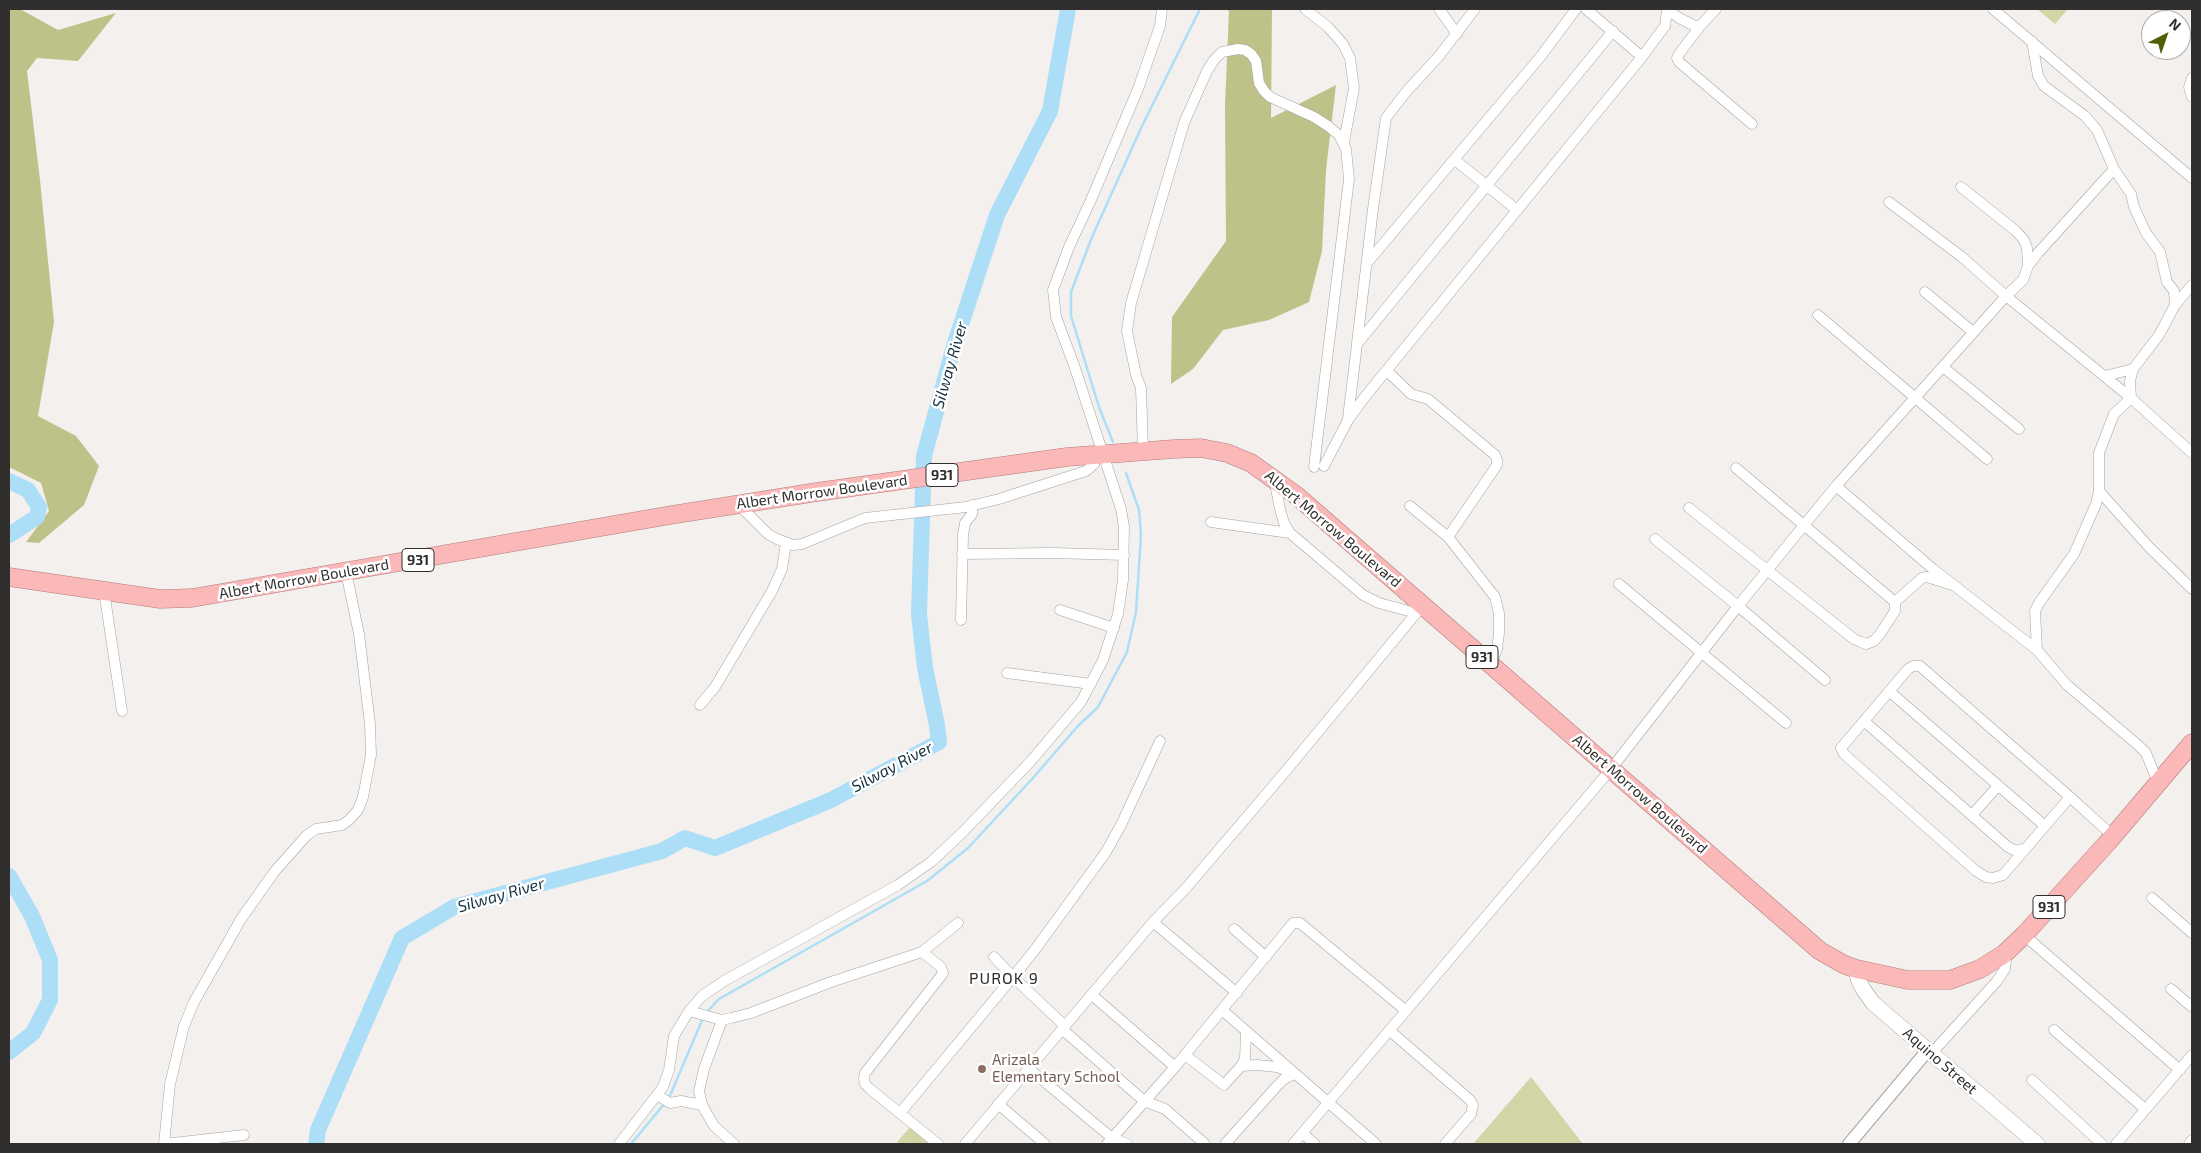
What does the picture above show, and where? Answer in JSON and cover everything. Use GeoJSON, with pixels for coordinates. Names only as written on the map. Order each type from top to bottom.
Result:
{"type":"FeatureCollection","features":[{"type":"Feature","properties":{"kind":"highway","name":"Albert Morrow Boulevard"},"geometry":{"type":"LineString","coordinates":[[13,578],[160,599],[192,598],[817,492],[1067,457],[1201,448],[1227,454],[1251,463],[1273,477],[1420,609],[1491,665],[1820,951],[1838,962],[1858,969],[1908,980],[1950,980],[1980,969],[2007,951],[2024,935],[2192,743]]}},
{"type":"Feature","properties":{"kind":"main road","name":"Aquino Street"},"geometry":{"type":"LineString","coordinates":[[1858,969],[1858,979],[1873,1003],[2037,1144]]}},
{"type":"Feature","properties":{"kind":"street"},"geometry":{"type":"LineString","coordinates":[[619,1144],[664,1099],[663,1087],[669,1070],[674,1036],[698,1014],[711,989],[898,885],[931,862],[962,833],[1031,761],[1081,702],[1104,660],[1114,628],[1123,580],[1122,509],[1100,454],[1074,365],[1056,317],[1053,290],[1068,247],[1091,200],[1138,89],[1160,26],[1162,9]]}},
{"type":"Feature","properties":{"kind":"street"},"geometry":{"type":"LineString","coordinates":[[1305,9],[1328,27],[1343,44],[1350,58],[1354,88],[1344,142],[1350,179],[1319,467],[1348,420],[1387,371],[1665,26],[1679,18]]}},
{"type":"Feature","properties":{"kind":"street"},"geometry":{"type":"LineString","coordinates":[[1439,9],[1457,34]]}},
{"type":"Feature","properties":{"kind":"street"},"geometry":{"type":"LineString","coordinates":[[1348,420],[1366,264],[1386,118],[1406,92],[1457,34],[1475,9]]}},
{"type":"Feature","properties":{"kind":"street"},"geometry":{"type":"LineString","coordinates":[[1366,264],[1541,56],[1576,9]]}},
{"type":"Feature","properties":{"kind":"street"},"geometry":{"type":"LineString","coordinates":[[1586,9],[1642,56]]}},
{"type":"Feature","properties":{"kind":"street"},"geometry":{"type":"LineString","coordinates":[[1665,26],[1668,9],[1691,25],[1701,25]]}},
{"type":"Feature","properties":{"kind":"street"},"geometry":{"type":"LineString","coordinates":[[1716,9],[1701,25],[1677,58],[1679,62],[1752,124]]}},
{"type":"Feature","properties":{"kind":"street"},"geometry":{"type":"LineString","coordinates":[[1993,9],[2032,40],[2192,178]]}},
{"type":"Feature","properties":{"kind":"street"},"geometry":{"type":"LineString","coordinates":[[1357,344],[1613,31]]}},
{"type":"Feature","properties":{"kind":"street"},"geometry":{"type":"LineString","coordinates":[[2032,40],[2035,68],[2044,86],[2085,116],[2097,130],[2114,169],[2128,188],[2146,233],[2160,252],[2167,282],[2174,291],[2175,305]]}},
{"type":"Feature","properties":{"kind":"street"},"geometry":{"type":"LineString","coordinates":[[1143,451],[1142,388],[1136,374],[1127,331],[1128,318],[1184,123],[1207,71],[1222,52],[1231,49],[1245,50],[1256,61],[1260,82],[1264,91],[1314,118],[1339,135],[1344,142]]}},
{"type":"Feature","properties":{"kind":"street"},"geometry":{"type":"LineString","coordinates":[[2192,78],[2190,87],[2192,97]]}},
{"type":"Feature","properties":{"kind":"street"},"geometry":{"type":"LineString","coordinates":[[1455,160],[1517,210]]}},
{"type":"Feature","properties":{"kind":"street"},"geometry":{"type":"LineString","coordinates":[[1293,1144],[1611,769],[1738,606],[1836,486],[1973,332],[2023,280],[2028,266],[2114,169]]}},
{"type":"Feature","properties":{"kind":"street"},"geometry":{"type":"LineString","coordinates":[[1961,187],[2016,231],[2024,240],[2027,248],[2028,266]]}},
{"type":"Feature","properties":{"kind":"street"},"geometry":{"type":"LineString","coordinates":[[1889,202],[1962,257],[2006,296],[2131,398],[2192,453]]}},
{"type":"Feature","properties":{"kind":"street"},"geometry":{"type":"LineString","coordinates":[[2131,398],[2130,381],[2133,369],[2159,335],[2175,305],[2192,285]]}},
{"type":"Feature","properties":{"kind":"street"},"geometry":{"type":"LineString","coordinates":[[1925,292],[1973,332]]}},
{"type":"Feature","properties":{"kind":"street"},"geometry":{"type":"LineString","coordinates":[[1818,315],[1987,459]]}},
{"type":"Feature","properties":{"kind":"street"},"geometry":{"type":"LineString","coordinates":[[1359,329],[1371,327]]}},
{"type":"Feature","properties":{"kind":"street"},"geometry":{"type":"LineString","coordinates":[[1943,367],[2018,430]]}},
{"type":"Feature","properties":{"kind":"street"},"geometry":{"type":"LineString","coordinates":[[2104,376],[2133,369]]}},
{"type":"Feature","properties":{"kind":"street"},"geometry":{"type":"LineString","coordinates":[[1387,371],[1411,394],[1428,399],[1495,455],[1498,460],[1497,465],[1448,537]]}},
{"type":"Feature","properties":{"kind":"street"},"geometry":{"type":"LineString","coordinates":[[2037,650],[2035,611],[2074,554],[2096,504],[2099,491],[2099,453],[2114,414],[2131,398]]}},
{"type":"Feature","properties":{"kind":"street"},"geometry":{"type":"LineString","coordinates":[[738,504],[768,534],[793,545],[810,542],[854,520],[969,506],[999,499],[1086,471],[1094,464],[1100,454]]}},
{"type":"Feature","properties":{"kind":"street"},"geometry":{"type":"LineString","coordinates":[[1736,468],[1895,602]]}},
{"type":"Feature","properties":{"kind":"street"},"geometry":{"type":"LineString","coordinates":[[1273,477],[1284,523],[1290,533],[1363,595],[1379,603],[1420,609]]}},
{"type":"Feature","properties":{"kind":"street"},"geometry":{"type":"LineString","coordinates":[[1836,486],[1928,565],[2037,650],[2067,685],[2146,753],[2158,783]]}},
{"type":"Feature","properties":{"kind":"street"},"geometry":{"type":"LineString","coordinates":[[2099,491],[2149,547],[2192,589]]}},
{"type":"Feature","properties":{"kind":"street"},"geometry":{"type":"LineString","coordinates":[[961,620],[962,554],[964,527],[971,517],[969,506]]}},
{"type":"Feature","properties":{"kind":"street"},"geometry":{"type":"LineString","coordinates":[[1410,506],[1448,537],[1495,597],[1499,613],[1500,633],[1491,665]]}},
{"type":"Feature","properties":{"kind":"street"},"geometry":{"type":"LineString","coordinates":[[1689,508],[1854,639],[1866,644],[1874,641],[1885,627],[1894,611],[1895,602],[1922,578],[1927,577],[1956,586]]}},
{"type":"Feature","properties":{"kind":"street"},"geometry":{"type":"LineString","coordinates":[[1212,522],[1290,533]]}},
{"type":"Feature","properties":{"kind":"street"},"geometry":{"type":"LineString","coordinates":[[1655,539],[1825,680]]}},
{"type":"Feature","properties":{"kind":"street"},"geometry":{"type":"LineString","coordinates":[[700,705],[714,687],[772,590],[782,570],[786,543]]}},
{"type":"Feature","properties":{"kind":"street"},"geometry":{"type":"LineString","coordinates":[[962,554],[1053,553],[1124,556]]}},
{"type":"Feature","properties":{"kind":"street"},"geometry":{"type":"LineString","coordinates":[[244,1135],[164,1144],[170,1084],[184,1026],[194,1002],[242,919],[275,871],[307,835],[316,830],[342,825],[358,810],[363,797],[371,755],[370,724],[360,634],[346,572]]}},
{"type":"Feature","properties":{"kind":"street"},"geometry":{"type":"LineString","coordinates":[[1619,584],[1786,724]]}},
{"type":"Feature","properties":{"kind":"street"},"geometry":{"type":"LineString","coordinates":[[104,591],[122,711]]}},
{"type":"Feature","properties":{"kind":"street"},"geometry":{"type":"LineString","coordinates":[[971,1142],[998,1104],[1028,1068],[1092,996],[1153,922],[1187,887],[1420,609]]}},
{"type":"Feature","properties":{"kind":"street"},"geometry":{"type":"LineString","coordinates":[[1060,610],[1114,628]]}},
{"type":"Feature","properties":{"kind":"street"},"geometry":{"type":"LineString","coordinates":[[2070,797],[2003,875],[1993,878],[1986,877],[1976,871],[1842,752],[1843,745],[1908,668],[1920,666],[2070,797],[2112,836]]}},
{"type":"Feature","properties":{"kind":"street"},"geometry":{"type":"LineString","coordinates":[[1007,673],[1091,684]]}},
{"type":"Feature","properties":{"kind":"street"},"geometry":{"type":"LineString","coordinates":[[1889,691],[2045,826]]}},
{"type":"Feature","properties":{"kind":"street"},"geometry":{"type":"LineString","coordinates":[[1864,721],[2008,847],[2014,850],[2025,849]]}},
{"type":"Feature","properties":{"kind":"street"},"geometry":{"type":"LineString","coordinates":[[900,1113],[1034,951],[1106,852],[1121,825],[1160,741]]}},
{"type":"Feature","properties":{"kind":"street"},"geometry":{"type":"LineString","coordinates":[[1972,815],[1998,786]]}},
{"type":"Feature","properties":{"kind":"street"},"geometry":{"type":"LineString","coordinates":[[2152,898],[2192,933]]}},
{"type":"Feature","properties":{"kind":"street"},"geometry":{"type":"LineString","coordinates":[[1153,922],[1236,993]]}},
{"type":"Feature","properties":{"kind":"street"},"geometry":{"type":"LineString","coordinates":[[1109,1141],[1175,1067],[1266,957],[1288,927],[1296,922],[1300,923],[1405,1010]]}},
{"type":"Feature","properties":{"kind":"street"},"geometry":{"type":"LineString","coordinates":[[698,1014],[722,1020],[751,1012],[831,982],[922,952],[958,923]]}},
{"type":"Feature","properties":{"kind":"street"},"geometry":{"type":"LineString","coordinates":[[1234,930],[1266,957]]}},
{"type":"Feature","properties":{"kind":"street"},"geometry":{"type":"LineString","coordinates":[[2024,935],[2180,1070]]}},
{"type":"Feature","properties":{"kind":"street"},"geometry":{"type":"LineString","coordinates":[[1849,1144],[1930,1052],[1997,981],[2005,969],[2007,951]]}},
{"type":"Feature","properties":{"kind":"street"},"geometry":{"type":"LineString","coordinates":[[922,952],[941,967],[943,973],[869,1068],[864,1078],[865,1084],[870,1089],[938,1144]]}},
{"type":"Feature","properties":{"kind":"street"},"geometry":{"type":"LineString","coordinates":[[994,957],[1064,1028],[1144,1101],[1165,1109],[1205,1144]]}},
{"type":"Feature","properties":{"kind":"street"},"geometry":{"type":"LineString","coordinates":[[2171,989],[2192,1007]]}},
{"type":"Feature","properties":{"kind":"street"},"geometry":{"type":"LineString","coordinates":[[1092,996],[1175,1067]]}},
{"type":"Feature","properties":{"kind":"street"},"geometry":{"type":"LineString","coordinates":[[1222,1010],[1376,1144]]}},
{"type":"Feature","properties":{"kind":"street"},"geometry":{"type":"LineString","coordinates":[[722,1020],[699,1091],[702,1105],[714,1126],[734,1144]]}},
{"type":"Feature","properties":{"kind":"street"},"geometry":{"type":"LineString","coordinates":[[1389,1030],[1473,1104],[1471,1114],[1445,1144]]}},
{"type":"Feature","properties":{"kind":"street"},"geometry":{"type":"LineString","coordinates":[[2054,1030],[2145,1109]]}},
{"type":"Feature","properties":{"kind":"street"},"geometry":{"type":"LineString","coordinates":[[1184,1055],[1224,1085],[1241,1066],[1244,1059],[1246,1032]]}},
{"type":"Feature","properties":{"kind":"street"},"geometry":{"type":"LineString","coordinates":[[2116,1144],[2192,1055]]}},
{"type":"Feature","properties":{"kind":"street"},"geometry":{"type":"LineString","coordinates":[[1241,1066],[1277,1067],[1294,1074]]}},
{"type":"Feature","properties":{"kind":"street"},"geometry":{"type":"LineString","coordinates":[[1028,1068],[1109,1141],[1127,1144]]}},
{"type":"Feature","properties":{"kind":"street"},"geometry":{"type":"LineString","coordinates":[[1225,1144],[1277,1086],[1287,1076],[1294,1074]]}},
{"type":"Feature","properties":{"kind":"street"},"geometry":{"type":"LineString","coordinates":[[2032,1080],[2102,1144]]}},
{"type":"Feature","properties":{"kind":"street"},"geometry":{"type":"LineString","coordinates":[[664,1099],[702,1105]]}},
{"type":"Feature","properties":{"kind":"street"},"geometry":{"type":"LineString","coordinates":[[998,1104],[1045,1144]]}},
{"type":"Feature","properties":{"kind":"street"},"geometry":{"type":"LineString","coordinates":[[1302,1133],[1315,1144]]}},
{"type":"Feature","properties":{"kind":"street"},"geometry":{"type":"LineString","coordinates":[[2189,1144],[2192,1140]]}},
{"type":"Feature","properties":{"kind":"green space"},"geometry":{"type":"Polygon","coordinates":[[[9,9],[20,9],[58,30],[116,13],[78,61],[37,58],[27,71],[54,322],[38,416],[76,436],[99,466],[84,505],[39,543],[26,542],[49,511],[41,483],[9,467],[9,9]]]}},
{"type":"Feature","properties":{"kind":"green space"},"geometry":{"type":"Polygon","coordinates":[[[1225,9],[1271,9],[1272,11],[1271,118],[1336,85],[1326,170],[1322,251],[1309,302],[1269,320],[1223,330],[1193,369],[1171,384],[1172,317],[1226,241],[1225,106],[1229,11],[1225,9]]]}},
{"type":"Feature","properties":{"kind":"green space"},"geometry":{"type":"Polygon","coordinates":[[[2037,9],[2068,9],[2055,24],[2037,9]]]}},
{"type":"Feature","properties":{"kind":"green space"},"geometry":{"type":"Polygon","coordinates":[[[1531,1077],[1583,1144],[1473,1144],[1531,1077]]]}},
{"type":"Feature","properties":{"kind":"green space"},"geometry":{"type":"Polygon","coordinates":[[[912,1125],[934,1144],[900,1144],[897,1142],[912,1125]]]}},
{"type":"Feature","properties":{"kind":"waterway","name":"Silway River"},"geometry":{"type":"LineString","coordinates":[[316,1144],[318,1130],[402,938],[454,907],[662,851],[685,838],[715,848],[831,800],[939,742],[925,668],[919,615],[924,456],[954,346],[997,215],[1050,111],[1068,9]]}},
{"type":"Feature","properties":{"kind":"waterway"},"geometry":{"type":"LineString","coordinates":[[1113,442],[1099,407],[1071,316],[1071,292],[1092,237],[1142,126],[1200,9]]}},
{"type":"Feature","properties":{"kind":"waterway"},"geometry":{"type":"LineString","coordinates":[[705,1014],[719,999],[927,881],[968,848],[1077,727],[1098,707],[1127,652],[1136,612],[1141,535],[1139,510],[1126,473]]}},
{"type":"Feature","properties":{"kind":"waterway"},"geometry":{"type":"LineString","coordinates":[[9,481],[28,490],[39,507],[37,517],[9,535]]}},
{"type":"Feature","properties":{"kind":"waterway"},"geometry":{"type":"LineString","coordinates":[[9,876],[32,916],[50,960],[50,1000],[33,1033],[9,1052]]}},
{"type":"Feature","properties":{"kind":"waterway"},"geometry":{"type":"LineString","coordinates":[[669,1098],[703,1018]]}},
{"type":"Feature","properties":{"kind":"waterway"},"geometry":{"type":"LineString","coordinates":[[631,1144],[665,1103]]}},
{"type":"Feature","properties":{"kind":"place","name":"Arizala Elementary School"},"geometry":{"type":"Point","coordinates":[982,1069]}},
{"type":"Feature","properties":{"kind":"district","name":"PUROK 9"},"geometry":{"type":"Point","coordinates":[1004,979]}}]}
